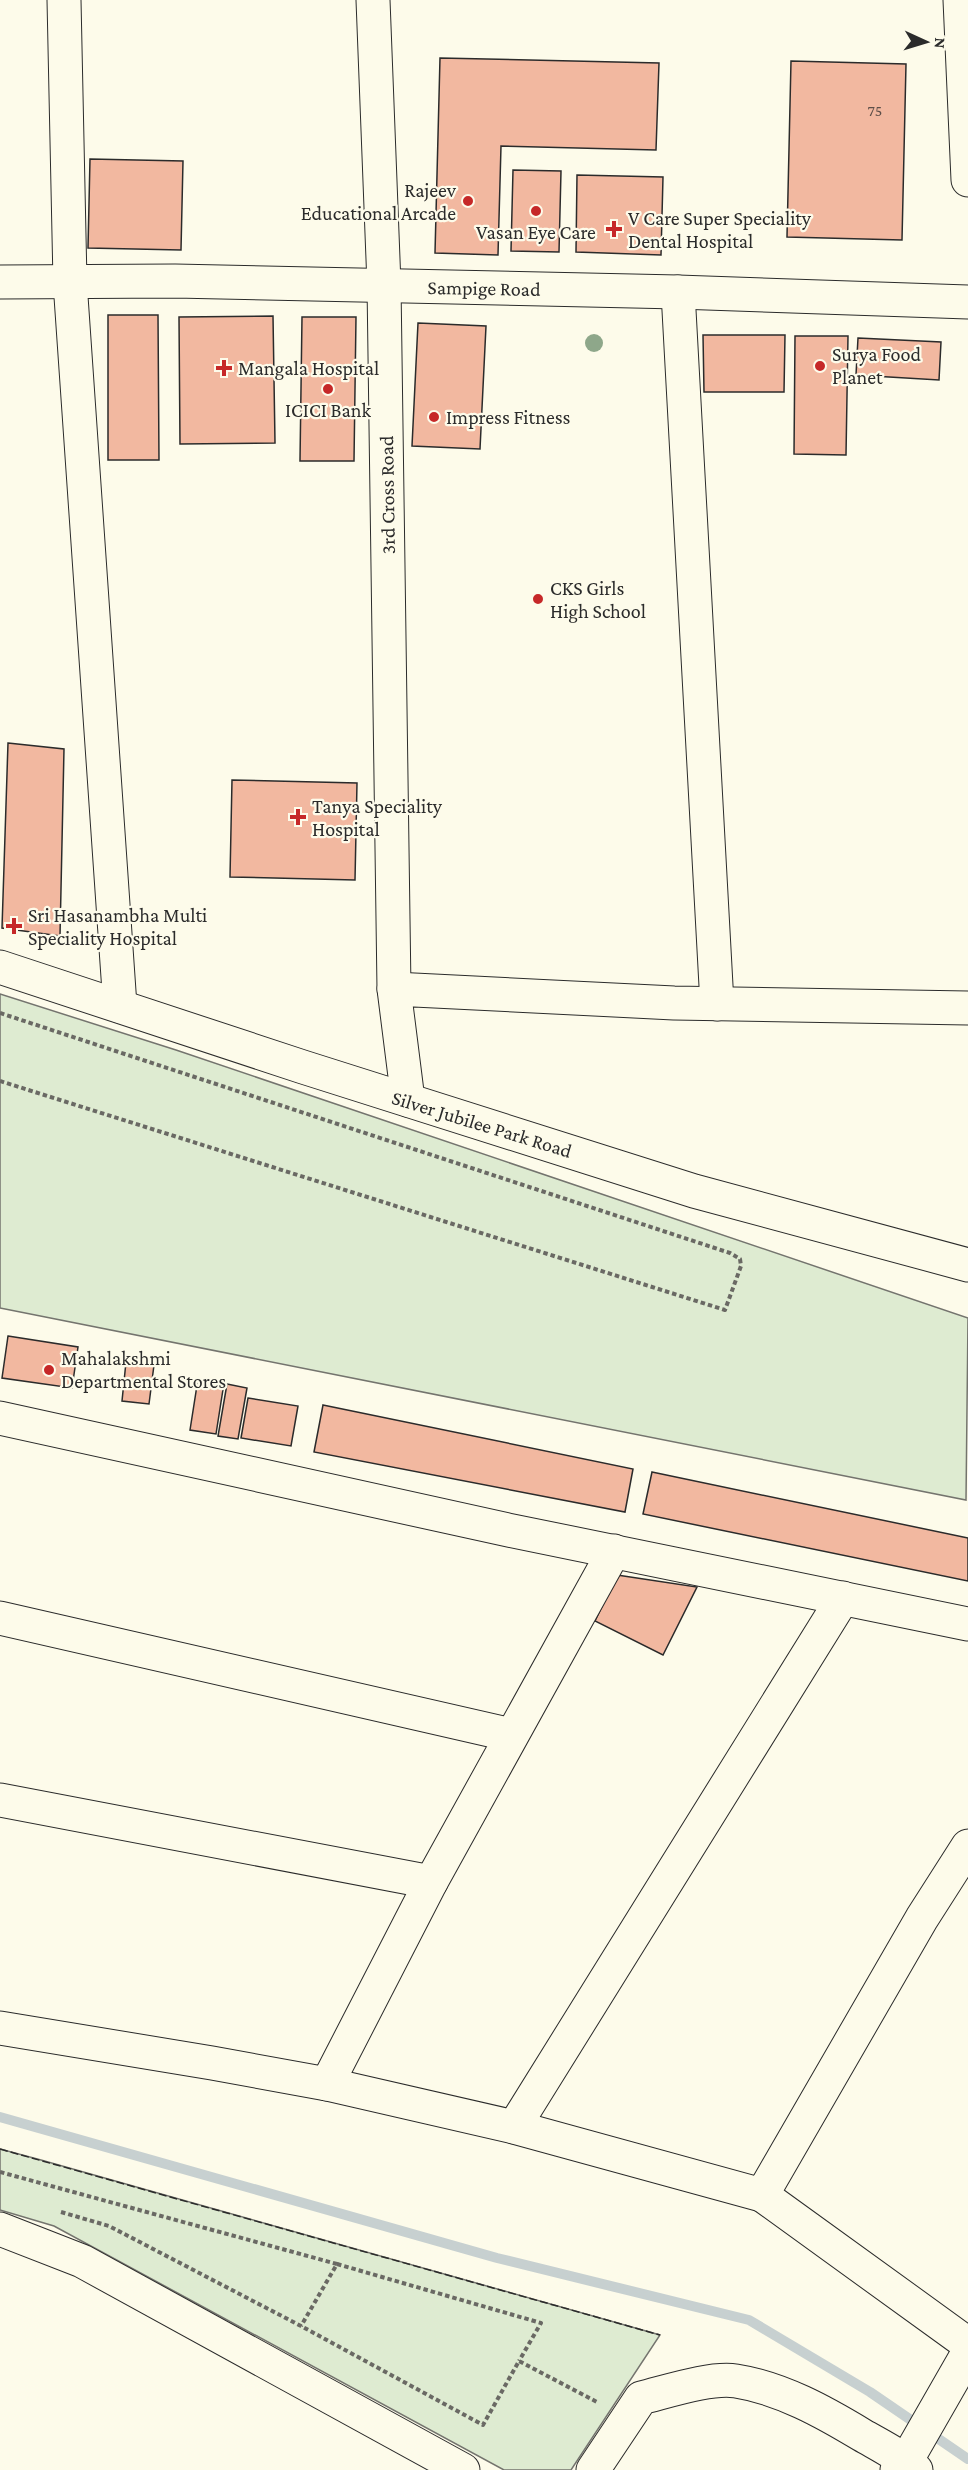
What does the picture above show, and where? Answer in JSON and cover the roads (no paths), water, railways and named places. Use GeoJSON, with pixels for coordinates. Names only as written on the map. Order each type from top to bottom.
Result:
{"type":"FeatureCollection","features":[{"type":"Feature","properties":{"kind":"street"},"geometry":{"type":"LineString","coordinates":[[64,0],[70,282],[120,1006]]}},
{"type":"Feature","properties":{"kind":"street","name":"3rd Cross Road"},"geometry":{"type":"LineString","coordinates":[[373,0],[384,285],[394,989],[408,1101]]}},
{"type":"Feature","properties":{"kind":"street"},"geometry":{"type":"LineString","coordinates":[[960,0],[968,180]]}},
{"type":"Feature","properties":{"kind":"street","name":"Sampige Road"},"geometry":{"type":"LineString","coordinates":[[0,282],[175,281],[384,285],[968,302]]}},
{"type":"Feature","properties":{"kind":"street"},"geometry":{"type":"LineString","coordinates":[[678,292],[717,1004]]}},
{"type":"Feature","properties":{"kind":"street","name":"Silver Jubilee Park Road"},"geometry":{"type":"LineString","coordinates":[[0,967],[408,1101],[694,1191],[968,1265]]}},
{"type":"Feature","properties":{"kind":"street"},"geometry":{"type":"LineString","coordinates":[[394,989],[717,1004],[968,1008]]}},
{"type":"Feature","properties":{"kind":"street"},"geometry":{"type":"LineString","coordinates":[[0,1418],[508,1530],[968,1624]]}},
{"type":"Feature","properties":{"kind":"street"},"geometry":{"type":"LineString","coordinates":[[327,2084],[431,1882],[614,1551]]}},
{"type":"Feature","properties":{"kind":"street"},"geometry":{"type":"LineString","coordinates":[[514,2127],[843,1598]]}},
{"type":"Feature","properties":{"kind":"street"},"geometry":{"type":"LineString","coordinates":[[0,1618],[512,1735]]}},
{"type":"Feature","properties":{"kind":"street"},"geometry":{"type":"LineString","coordinates":[[0,1800],[431,1882]]}},
{"type":"Feature","properties":{"kind":"street"},"geometry":{"type":"LineString","coordinates":[[762,2195],[922,1918],[968,1846]]}},
{"type":"Feature","properties":{"kind":"street"},"geometry":{"type":"LineString","coordinates":[[0,2028],[327,2084],[514,2127],[762,2195],[968,2344]]}},
{"type":"Feature","properties":{"kind":"street"},"geometry":{"type":"LineString","coordinates":[[0,2229],[82,2261],[463,2470]]}},
{"type":"Feature","properties":{"kind":"street"},"geometry":{"type":"LineString","coordinates":[[593,2470],[640,2398],[693,2385],[734,2380],[777,2393],[819,2410],[908,2462],[962,2363]]}},
{"type":"Feature","properties":{"kind":"waterway"},"geometry":{"type":"LineString","coordinates":[[0,2117],[497,2258],[749,2320],[870,2392],[968,2459]]}},
{"type":"Feature","properties":{"kind":"place","name":"Rajeev Educational Arcade"},"geometry":{"type":"Point","coordinates":[468,201]}},
{"type":"Feature","properties":{"kind":"place","name":"Vasan Eye Care"},"geometry":{"type":"Point","coordinates":[536,211]}},
{"type":"Feature","properties":{"kind":"place","name":"V Care Super Speciality Dental Hospital"},"geometry":{"type":"Point","coordinates":[614,229]}},
{"type":"Feature","properties":{"kind":"place","name":"Surya Food Planet"},"geometry":{"type":"Point","coordinates":[820,366]}},
{"type":"Feature","properties":{"kind":"place","name":"Mangala Hospital"},"geometry":{"type":"Point","coordinates":[224,368]}},
{"type":"Feature","properties":{"kind":"place","name":"ICICI Bank"},"geometry":{"type":"Point","coordinates":[328,389]}},
{"type":"Feature","properties":{"kind":"place","name":"Impress Fitness"},"geometry":{"type":"Point","coordinates":[434,417]}},
{"type":"Feature","properties":{"kind":"place","name":"CKS Girls High School"},"geometry":{"type":"Point","coordinates":[538,599]}},
{"type":"Feature","properties":{"kind":"place","name":"Tanya Speciality Hospital"},"geometry":{"type":"Point","coordinates":[298,817]}},
{"type":"Feature","properties":{"kind":"place","name":"Sri Hasanambha Multi Speciality Hospital"},"geometry":{"type":"Point","coordinates":[14,926]}},
{"type":"Feature","properties":{"kind":"place","name":"Mahalakshmi Departmental Stores"},"geometry":{"type":"Point","coordinates":[49,1370]}}]}
